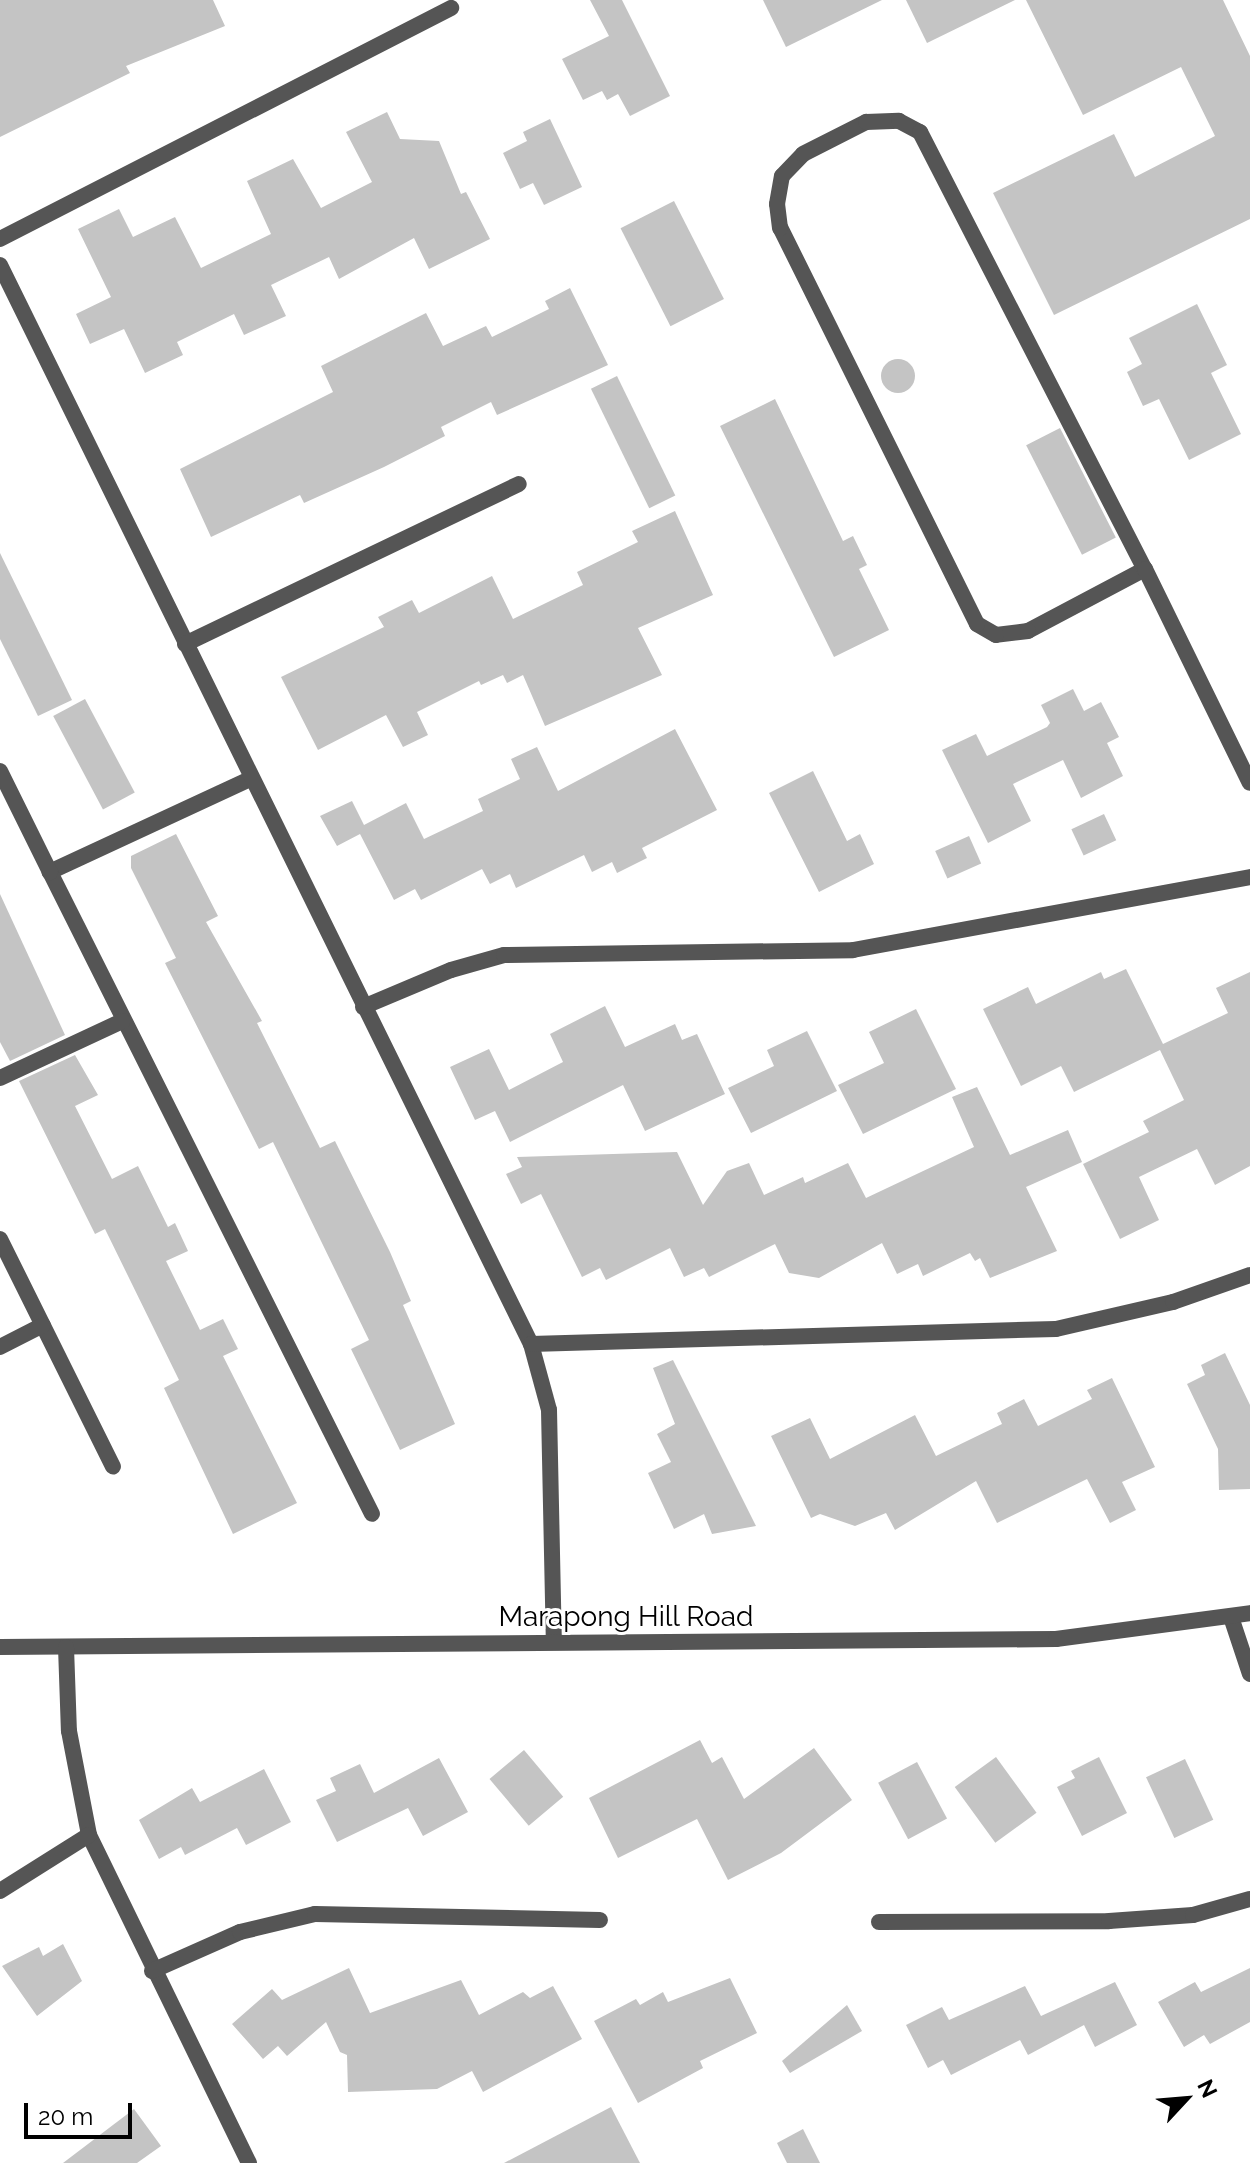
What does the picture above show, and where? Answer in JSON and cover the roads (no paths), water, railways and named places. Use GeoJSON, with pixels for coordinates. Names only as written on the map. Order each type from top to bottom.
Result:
{"type":"FeatureCollection","features":[{"type":"Feature","properties":{"kind":"street"},"geometry":{"type":"LineString","coordinates":[[0,239],[451,8]]}},
{"type":"Feature","properties":{"kind":"street"},"geometry":{"type":"LineString","coordinates":[[1145,569],[1028,631],[996,635],[977,624],[780,228],[777,204],[782,176],[803,154],[866,122],[899,121],[920,132],[1145,569],[1250,783]]}},
{"type":"Feature","properties":{"kind":"street"},"geometry":{"type":"LineString","coordinates":[[0,265],[250,779],[531,1344],[549,1410],[554,1642]]}},
{"type":"Feature","properties":{"kind":"street"},"geometry":{"type":"LineString","coordinates":[[185,644],[519,484]]}},
{"type":"Feature","properties":{"kind":"street"},"geometry":{"type":"LineString","coordinates":[[0,771],[122,1021],[372,1514]]}},
{"type":"Feature","properties":{"kind":"street"},"geometry":{"type":"LineString","coordinates":[[50,872],[250,779]]}},
{"type":"Feature","properties":{"kind":"street"},"geometry":{"type":"LineString","coordinates":[[363,1007],[451,970],[504,955],[853,950],[1250,877]]}},
{"type":"Feature","properties":{"kind":"street"},"geometry":{"type":"LineString","coordinates":[[0,1078],[122,1021]]}},
{"type":"Feature","properties":{"kind":"street"},"geometry":{"type":"LineString","coordinates":[[0,1239],[113,1467]]}},
{"type":"Feature","properties":{"kind":"street"},"geometry":{"type":"LineString","coordinates":[[531,1344],[1056,1329],[1135,1313],[1250,1275]]}},
{"type":"Feature","properties":{"kind":"street"},"geometry":{"type":"LineString","coordinates":[[0,1347],[43,1325]]}},
{"type":"Feature","properties":{"kind":"street","name":"Marapong Hill Road"},"geometry":{"type":"LineString","coordinates":[[0,1647],[1056,1639],[1250,1613]]}},
{"type":"Feature","properties":{"kind":"street"},"geometry":{"type":"LineString","coordinates":[[1231,1617],[1250,1674]]}},
{"type":"Feature","properties":{"kind":"street"},"geometry":{"type":"LineString","coordinates":[[66,1647],[69,1731],[89,1835],[152,1971],[249,2163]]}},
{"type":"Feature","properties":{"kind":"street"},"geometry":{"type":"LineString","coordinates":[[0,1891],[89,1835]]}},
{"type":"Feature","properties":{"kind":"street"},"geometry":{"type":"LineString","coordinates":[[879,1922],[1109,1921],[1193,1915],[1250,1899]]}},
{"type":"Feature","properties":{"kind":"street"},"geometry":{"type":"LineString","coordinates":[[152,1971],[240,1932],[315,1914],[600,1920]]}}]}
